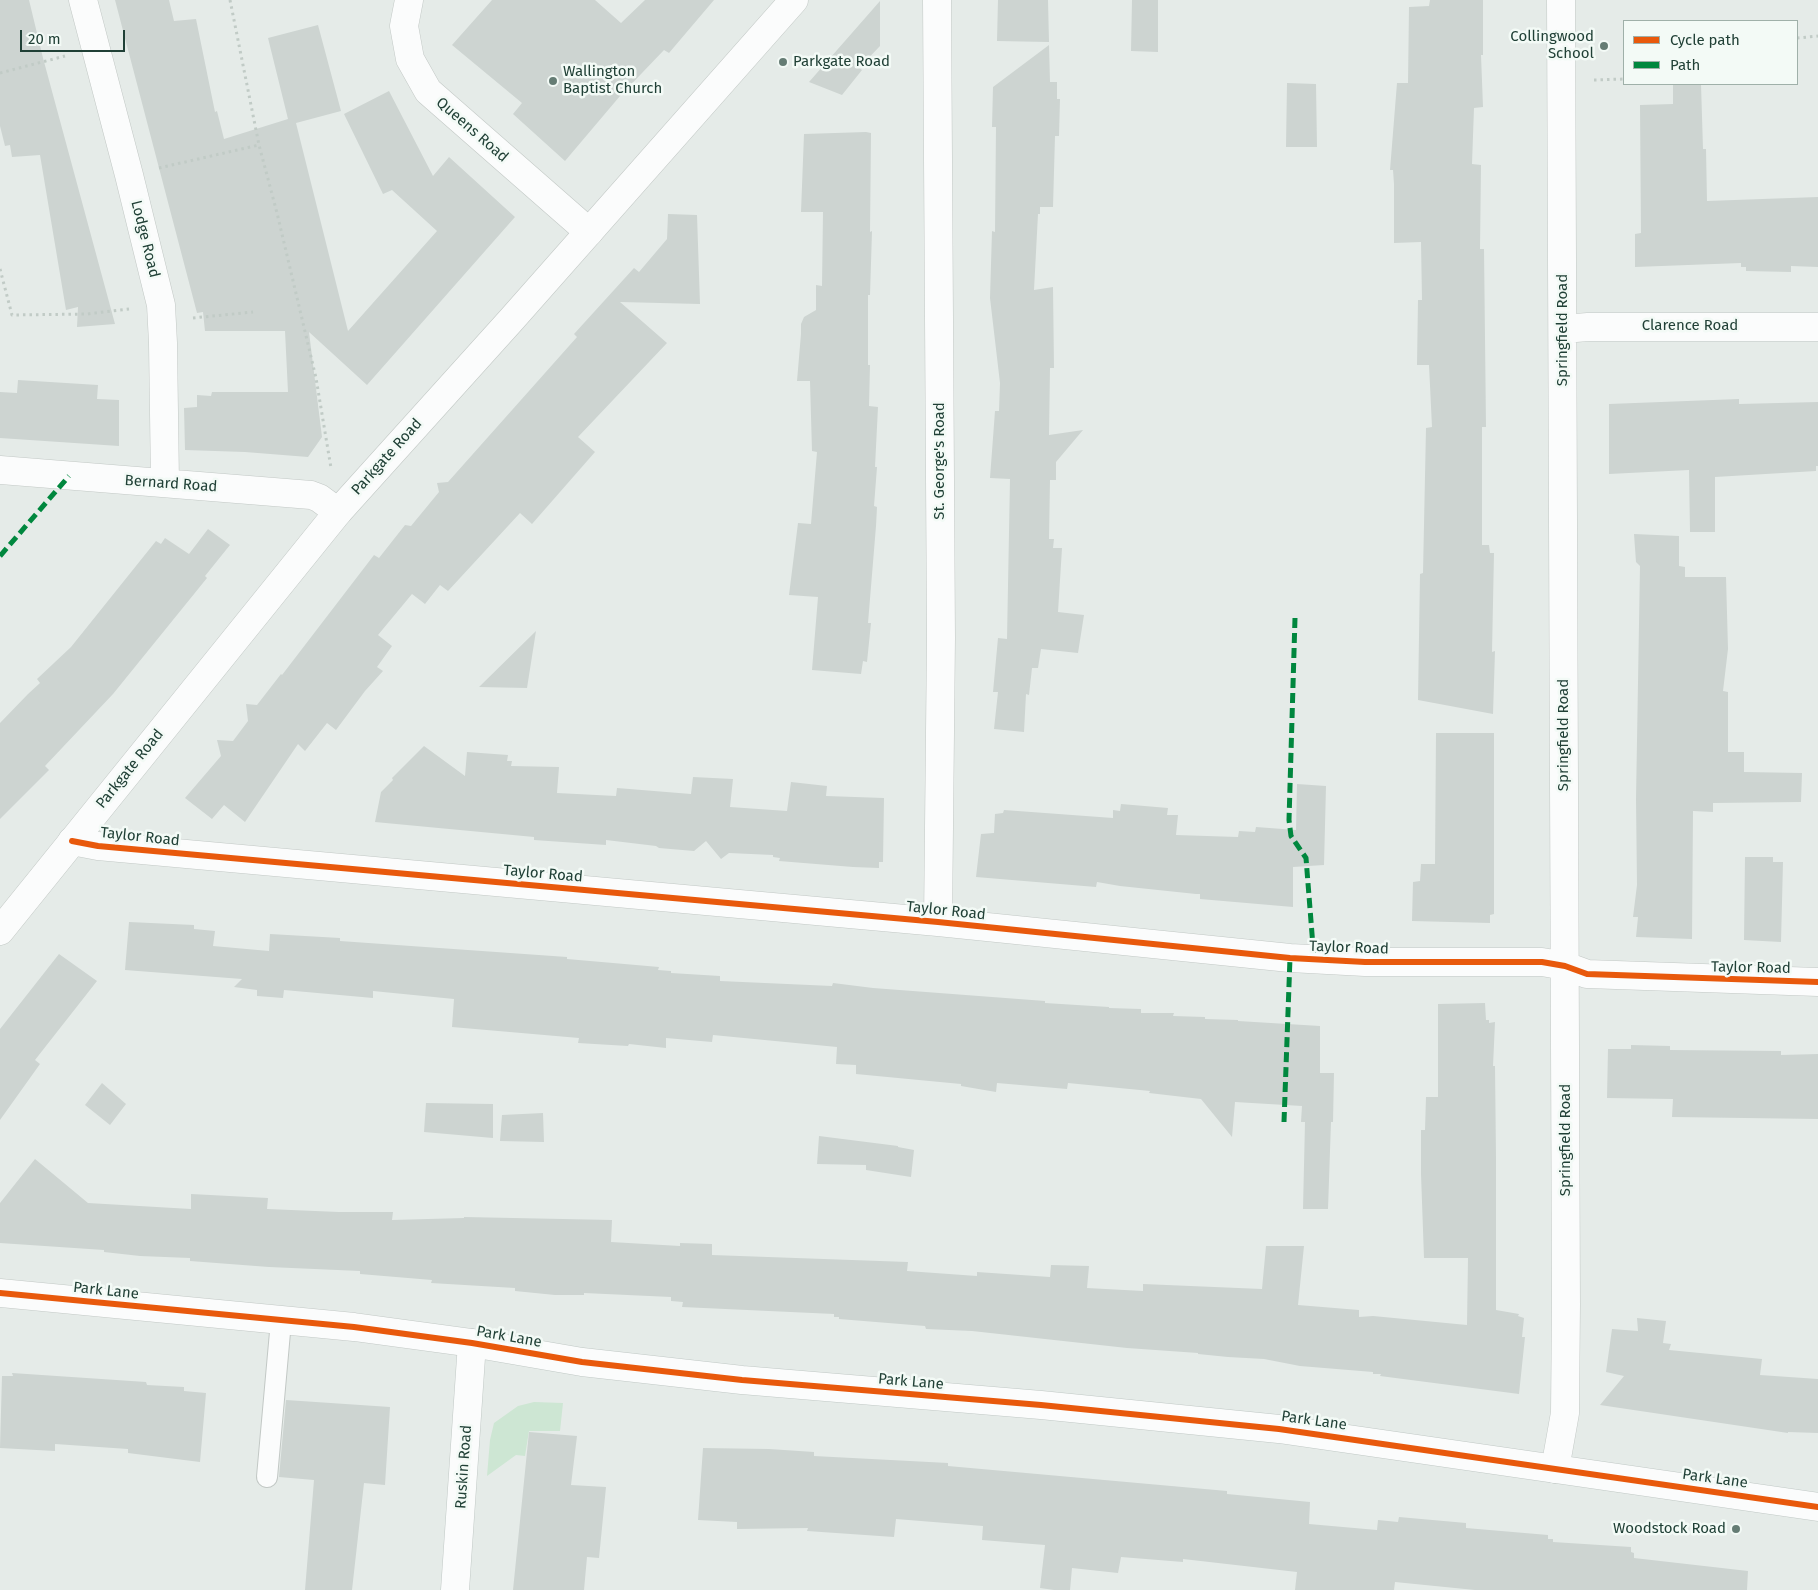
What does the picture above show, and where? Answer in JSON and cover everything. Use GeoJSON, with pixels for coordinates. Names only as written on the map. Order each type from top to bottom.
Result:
{"type":"FeatureCollection","features":[{"type":"Feature","properties":{"kind":"street","name":"Lodge Road"},"geometry":{"type":"LineString","coordinates":[[83,0],[129,175],[162,313],[165,483]]}},
{"type":"Feature","properties":{"kind":"street","name":"Queens Road"},"geometry":{"type":"LineString","coordinates":[[409,0],[404,26],[410,59],[428,91],[589,232]]}},
{"type":"Feature","properties":{"kind":"street","name":"Parkgate Road"},"geometry":{"type":"LineString","coordinates":[[0,931],[338,512],[794,0]]}},
{"type":"Feature","properties":{"kind":"street","name":"St. George's Road"},"geometry":{"type":"LineString","coordinates":[[937,0],[941,627],[938,922]]}},
{"type":"Feature","properties":{"kind":"street","name":"Springfield Road"},"geometry":{"type":"LineString","coordinates":[[1555,1469],[1565,1413],[1566,1293],[1560,0]]}},
{"type":"Feature","properties":{"kind":"street","name":"Clarence Road"},"geometry":{"type":"LineString","coordinates":[[1563,329],[1588,327],[1818,327]]}},
{"type":"Feature","properties":{"kind":"street","name":"Bernard Road"},"geometry":{"type":"LineString","coordinates":[[0,470],[311,495],[319,498],[338,512]]}},
{"type":"Feature","properties":{"kind":"street","name":"Taylor Road"},"geometry":{"type":"LineString","coordinates":[[72,841],[98,846],[938,922],[1290,958],[1366,962],[1542,962],[1565,966],[1588,974],[1818,982]]}},
{"type":"Feature","properties":{"kind":"street","name":"Park Lane"},"geometry":{"type":"LineString","coordinates":[[0,1293],[362,1328],[472,1343],[582,1362],[742,1380],[1279,1429],[1818,1507]]}},
{"type":"Feature","properties":{"kind":"street","name":"Ruskin Road"},"geometry":{"type":"LineString","coordinates":[[455,1590],[472,1343]]}},
{"type":"Feature","properties":{"kind":"lane"},"geometry":{"type":"LineString","coordinates":[[267,1478],[281,1321]]}},
{"type":"Feature","properties":{"kind":"path"},"geometry":{"type":"LineString","coordinates":[[230,0],[259,145],[316,378],[338,512]]}},
{"type":"Feature","properties":{"kind":"path"},"geometry":{"type":"LineString","coordinates":[[1798,38],[1818,36]]}},
{"type":"Feature","properties":{"kind":"path"},"geometry":{"type":"LineString","coordinates":[[0,73],[96,48]]}},
{"type":"Feature","properties":{"kind":"path"},"geometry":{"type":"LineString","coordinates":[[129,175],[259,145]]}},
{"type":"Feature","properties":{"kind":"path"},"geometry":{"type":"LineString","coordinates":[[0,269],[12,314],[253,312]]}},
{"type":"Feature","properties":{"kind":"green space"},"geometry":{"type":"Polygon","coordinates":[[[534,1402],[563,1403],[560,1431],[529,1431],[525,1456],[516,1455],[487,1476],[490,1440],[494,1423],[518,1406],[534,1402]]]}},
{"type":"Feature","properties":{"kind":"building"},"geometry":{"type":"Polygon","coordinates":[[[0,0],[29,0],[115,324],[77,327],[78,307],[66,310],[40,155],[12,157],[10,145],[5,146],[0,126],[0,0]]]}},
{"type":"Feature","properties":{"kind":"building"},"geometry":{"type":"Polygon","coordinates":[[[115,0],[169,0],[174,21],[196,19],[215,112],[217,111],[224,139],[288,119],[268,38],[318,25],[341,111],[296,123],[348,331],[437,231],[392,190],[383,194],[344,114],[389,91],[433,176],[449,157],[515,217],[367,385],[309,332],[322,437],[308,457],[185,450],[184,408],[197,407],[197,395],[211,396],[212,392],[288,392],[285,331],[205,331],[203,312],[197,313],[115,0]]]}},
{"type":"Feature","properties":{"kind":"building","name":"Wallington Baptist Church"},"geometry":{"type":"Polygon","coordinates":[[[492,0],[595,0],[621,23],[645,0],[714,0],[669,53],[664,50],[620,96],[565,161],[513,114],[522,103],[452,45],[492,0]]]}},
{"type":"Feature","properties":{"kind":"building"},"geometry":{"type":"Polygon","coordinates":[[[998,0],[1048,0],[1049,42],[997,41],[998,0]]]}},
{"type":"Feature","properties":{"kind":"building"},"geometry":{"type":"Polygon","coordinates":[[[1132,0],[1158,0],[1158,52],[1131,51],[1132,0]]]}},
{"type":"Feature","properties":{"kind":"building"},"geometry":{"type":"Polygon","coordinates":[[[1430,0],[1483,0],[1483,55],[1481,55],[1483,107],[1474,108],[1472,164],[1481,165],[1480,249],[1484,249],[1486,427],[1482,427],[1482,545],[1489,545],[1490,553],[1494,553],[1492,652],[1495,651],[1493,714],[1418,700],[1420,574],[1423,573],[1426,428],[1432,427],[1429,365],[1417,365],[1418,300],[1422,300],[1421,242],[1394,243],[1394,184],[1393,170],[1390,170],[1397,83],[1408,83],[1409,7],[1429,6],[1430,0]]]}},
{"type":"Feature","properties":{"kind":"building"},"geometry":{"type":"Polygon","coordinates":[[[880,1],[880,46],[859,68],[862,70],[842,95],[809,82],[880,1]]]}},
{"type":"Feature","properties":{"kind":"building"},"geometry":{"type":"Polygon","coordinates":[[[1049,45],[1050,82],[1057,82],[1057,99],[1060,99],[1059,136],[1055,136],[1053,207],[1040,207],[1040,214],[1038,214],[1034,290],[1053,287],[1054,368],[1050,368],[1049,435],[1083,430],[1056,462],[1056,480],[1050,480],[1049,539],[1054,539],[1053,548],[1062,548],[1058,612],[1084,615],[1078,653],[1041,649],[1038,668],[1032,668],[1029,695],[1026,694],[1024,732],[994,729],[998,692],[993,692],[998,638],[1007,639],[1010,479],[990,478],[995,411],[999,411],[1000,383],[990,298],[992,231],[995,232],[996,127],[992,127],[993,87],[1049,45]]]}},
{"type":"Feature","properties":{"kind":"building"},"geometry":{"type":"Polygon","coordinates":[[[1287,83],[1316,84],[1317,147],[1286,147],[1287,83]]]}},
{"type":"Feature","properties":{"kind":"building"},"geometry":{"type":"Polygon","coordinates":[[[1673,85],[1701,85],[1703,149],[1706,149],[1707,201],[1818,197],[1818,267],[1791,266],[1791,272],[1746,271],[1746,267],[1741,267],[1741,263],[1635,267],[1635,234],[1641,233],[1640,105],[1673,104],[1673,85]]]}},
{"type":"Feature","properties":{"kind":"building"},"geometry":{"type":"Polygon","coordinates":[[[871,133],[870,232],[872,231],[870,295],[868,295],[869,406],[878,407],[874,506],[877,507],[868,623],[871,623],[867,662],[863,661],[861,674],[812,670],[818,597],[789,595],[798,523],[811,524],[817,452],[812,451],[810,381],[797,381],[801,324],[804,317],[816,310],[816,285],[822,286],[823,212],[801,212],[804,134],[871,133]]]}},
{"type":"Feature","properties":{"kind":"building"},"geometry":{"type":"Polygon","coordinates":[[[668,214],[697,215],[700,304],[620,302],[667,343],[578,437],[595,452],[532,524],[520,513],[448,591],[440,585],[425,604],[412,594],[378,635],[392,646],[377,667],[383,671],[365,691],[336,730],[327,723],[305,751],[298,744],[245,822],[224,805],[212,819],[185,798],[221,756],[217,740],[233,741],[248,721],[246,704],[257,705],[374,555],[379,558],[405,525],[411,526],[439,492],[437,483],[448,482],[577,337],[574,334],[634,268],[639,272],[667,239],[668,214]]]}},
{"type":"Feature","properties":{"kind":"building"},"geometry":{"type":"Polygon","coordinates":[[[18,380],[98,385],[97,399],[119,400],[119,446],[0,438],[0,392],[17,393],[18,380]]]}},
{"type":"Feature","properties":{"kind":"building"},"geometry":{"type":"Polygon","coordinates":[[[1739,399],[1739,404],[1818,402],[1818,466],[1816,466],[1816,471],[1715,477],[1715,532],[1690,532],[1689,470],[1609,474],[1609,404],[1739,399]]]}},
{"type":"Feature","properties":{"kind":"building"},"geometry":{"type":"Polygon","coordinates":[[[208,529],[230,545],[205,576],[207,578],[113,694],[45,766],[49,770],[0,819],[0,723],[40,683],[37,679],[71,647],[156,541],[161,544],[165,538],[189,554],[208,529]]]}},
{"type":"Feature","properties":{"kind":"building"},"geometry":{"type":"Polygon","coordinates":[[[1634,534],[1679,536],[1679,566],[1685,567],[1685,577],[1726,577],[1728,649],[1723,691],[1728,692],[1728,752],[1744,752],[1744,772],[1802,773],[1801,802],[1713,803],[1713,812],[1693,811],[1692,939],[1636,937],[1638,917],[1633,917],[1637,885],[1636,799],[1640,566],[1636,562],[1634,534]]]}},
{"type":"Feature","properties":{"kind":"building"},"geometry":{"type":"Polygon","coordinates":[[[536,631],[527,688],[479,687],[536,631]]]}},
{"type":"Feature","properties":{"kind":"building"},"geometry":{"type":"Polygon","coordinates":[[[1436,733],[1494,733],[1494,914],[1490,915],[1490,923],[1412,921],[1413,882],[1420,881],[1421,864],[1435,864],[1436,733]]]}},
{"type":"Feature","properties":{"kind":"building"},"geometry":{"type":"Polygon","coordinates":[[[424,746],[465,776],[467,752],[508,755],[507,761],[512,761],[511,766],[559,767],[557,793],[616,796],[617,788],[691,794],[693,777],[733,779],[730,807],[787,811],[791,782],[827,786],[826,796],[884,798],[883,862],[879,862],[879,868],[853,867],[779,861],[780,858],[773,857],[773,855],[729,853],[721,859],[706,841],[694,851],[606,840],[606,845],[534,840],[534,837],[375,822],[381,792],[393,780],[392,778],[424,746]]]}},
{"type":"Feature","properties":{"kind":"building"},"geometry":{"type":"Polygon","coordinates":[[[1297,784],[1326,786],[1324,865],[1293,867],[1293,907],[1200,899],[1200,894],[1097,882],[1096,887],[976,877],[981,834],[994,833],[995,814],[1003,813],[1004,810],[1113,818],[1113,810],[1120,811],[1121,804],[1168,808],[1167,815],[1178,815],[1176,835],[1238,837],[1239,831],[1255,832],[1256,827],[1296,830],[1297,784]]]}},
{"type":"Feature","properties":{"kind":"building"},"geometry":{"type":"Polygon","coordinates":[[[1745,857],[1773,857],[1773,862],[1783,862],[1781,942],[1744,940],[1745,857]]]}},
{"type":"Feature","properties":{"kind":"building"},"geometry":{"type":"Polygon","coordinates":[[[129,922],[194,925],[194,929],[215,931],[213,946],[269,951],[270,934],[340,938],[340,941],[567,957],[567,959],[659,967],[658,970],[671,971],[671,973],[720,976],[720,981],[832,986],[833,983],[873,988],[1045,1001],[1045,1003],[1141,1009],[1141,1013],[1174,1013],[1173,1016],[1205,1017],[1205,1019],[1320,1026],[1320,1073],[1334,1073],[1328,1209],[1303,1209],[1305,1122],[1301,1122],[1302,1106],[1235,1102],[1232,1137],[1201,1099],[1149,1093],[1150,1091],[1068,1083],[1067,1089],[997,1083],[996,1092],[961,1086],[961,1084],[856,1074],[856,1065],[836,1064],[837,1047],[713,1035],[712,1042],[666,1038],[666,1048],[629,1044],[628,1046],[578,1043],[579,1038],[452,1027],[454,999],[373,991],[373,998],[284,990],[283,998],[257,996],[257,990],[234,987],[242,979],[125,970],[129,922]]]}},
{"type":"Feature","properties":{"kind":"building"},"geometry":{"type":"Polygon","coordinates":[[[59,954],[97,981],[35,1060],[40,1064],[0,1120],[0,1029],[59,954]]]}},
{"type":"Feature","properties":{"kind":"building"},"geometry":{"type":"Polygon","coordinates":[[[1485,1003],[1486,1020],[1489,1020],[1489,1023],[1495,1022],[1493,1066],[1495,1066],[1496,1310],[1519,1314],[1518,1316],[1524,1318],[1522,1337],[1525,1337],[1519,1394],[1380,1376],[1381,1374],[1373,1374],[1373,1372],[1300,1366],[1264,1359],[1127,1348],[972,1331],[926,1329],[925,1326],[839,1319],[839,1317],[834,1317],[834,1314],[682,1307],[683,1302],[671,1301],[671,1297],[584,1293],[584,1295],[555,1295],[515,1291],[515,1288],[431,1283],[432,1280],[360,1274],[360,1271],[190,1261],[190,1258],[140,1256],[104,1252],[104,1250],[0,1243],[0,1203],[35,1159],[88,1203],[191,1209],[191,1194],[268,1198],[267,1209],[393,1212],[392,1220],[464,1217],[612,1220],[611,1242],[680,1246],[680,1243],[712,1244],[712,1255],[908,1262],[907,1271],[977,1276],[977,1272],[1050,1277],[1051,1265],[1089,1266],[1087,1288],[1143,1291],[1143,1284],[1262,1289],[1266,1246],[1304,1246],[1298,1305],[1359,1310],[1359,1317],[1373,1316],[1467,1325],[1468,1258],[1424,1258],[1421,1130],[1425,1130],[1426,1097],[1438,1097],[1438,1004],[1485,1003]]]}},
{"type":"Feature","properties":{"kind":"building"},"geometry":{"type":"Polygon","coordinates":[[[1631,1045],[1670,1046],[1670,1050],[1781,1051],[1781,1055],[1818,1054],[1818,1119],[1672,1117],[1673,1099],[1607,1098],[1608,1049],[1631,1049],[1631,1045]]]}},
{"type":"Feature","properties":{"kind":"building"},"geometry":{"type":"Polygon","coordinates":[[[102,1083],[126,1104],[110,1125],[85,1105],[102,1083]]]}},
{"type":"Feature","properties":{"kind":"building"},"geometry":{"type":"Polygon","coordinates":[[[426,1103],[493,1104],[493,1138],[424,1132],[426,1103]]]}},
{"type":"Feature","properties":{"kind":"building"},"geometry":{"type":"Polygon","coordinates":[[[543,1113],[544,1142],[500,1141],[502,1115],[543,1113]]]}},
{"type":"Feature","properties":{"kind":"building"},"geometry":{"type":"Polygon","coordinates":[[[819,1136],[898,1146],[914,1150],[911,1177],[866,1170],[866,1165],[817,1164],[819,1136]]]}},
{"type":"Feature","properties":{"kind":"building"},"geometry":{"type":"Polygon","coordinates":[[[1637,1318],[1666,1321],[1663,1343],[1671,1344],[1669,1350],[1762,1359],[1760,1375],[1818,1379],[1818,1433],[1788,1433],[1600,1405],[1624,1376],[1606,1372],[1612,1329],[1638,1331],[1637,1318]]]}},
{"type":"Feature","properties":{"kind":"building"},"geometry":{"type":"Polygon","coordinates":[[[12,1373],[146,1382],[147,1385],[184,1387],[184,1391],[206,1393],[200,1462],[128,1453],[128,1449],[55,1444],[55,1451],[0,1448],[2,1376],[13,1376],[12,1373]]]}},
{"type":"Feature","properties":{"kind":"building"},"geometry":{"type":"Polygon","coordinates":[[[286,1400],[390,1407],[385,1485],[364,1483],[352,1590],[305,1590],[314,1480],[279,1477],[286,1400]]]}},
{"type":"Feature","properties":{"kind":"building"},"geometry":{"type":"Polygon","coordinates":[[[529,1432],[577,1436],[571,1485],[606,1487],[599,1558],[587,1557],[584,1590],[513,1590],[529,1432]]]}},
{"type":"Feature","properties":{"kind":"building"},"geometry":{"type":"Polygon","coordinates":[[[703,1448],[814,1452],[814,1456],[948,1463],[948,1466],[1227,1491],[1227,1494],[1310,1502],[1309,1524],[1377,1530],[1378,1520],[1398,1522],[1399,1517],[1466,1523],[1466,1528],[1548,1535],[1548,1539],[1553,1539],[1553,1542],[1631,1547],[1634,1558],[1748,1571],[1747,1590],[1475,1590],[1395,1582],[1394,1590],[1295,1590],[1297,1572],[1183,1559],[1183,1562],[1121,1557],[1118,1573],[1072,1568],[1070,1590],[1054,1590],[1040,1588],[1045,1545],[982,1540],[983,1526],[896,1519],[894,1537],[807,1531],[808,1528],[737,1529],[737,1522],[698,1520],[703,1448]]]}},
{"type":"Feature","properties":{"kind":"marked path"},"geometry":{"type":"LineString","coordinates":[[0,556],[69,476]]}},
{"type":"Feature","properties":{"kind":"marked path"},"geometry":{"type":"LineString","coordinates":[[1295,618],[1289,820],[1291,836],[1306,858],[1314,959]]}},
{"type":"Feature","properties":{"kind":"marked path"},"geometry":{"type":"LineString","coordinates":[[1284,1122],[1290,958]]}},
{"type":"Feature","properties":{"kind":"cycle path"},"geometry":{"type":"LineString","coordinates":[[72,841],[98,846],[938,922],[1290,958],[1365,962],[1542,962],[1565,966],[1587,974],[1818,982]]}},
{"type":"Feature","properties":{"kind":"cycle path"},"geometry":{"type":"LineString","coordinates":[[0,1293],[354,1327],[472,1343],[582,1362],[742,1380],[1041,1405],[1279,1429],[1818,1507]]}},
{"type":"Feature","properties":{"kind":"place","name":"Collingwood School"},"geometry":{"type":"Point","coordinates":[1604,46]}},
{"type":"Feature","properties":{"kind":"place","name":"Parkgate Road"},"geometry":{"type":"Point","coordinates":[783,62]}},
{"type":"Feature","properties":{"kind":"place","name":"Wallington Baptist Church"},"geometry":{"type":"Point","coordinates":[553,81]}},
{"type":"Feature","properties":{"kind":"place","name":"Woodstock Road"},"geometry":{"type":"Point","coordinates":[1736,1529]}}]}
